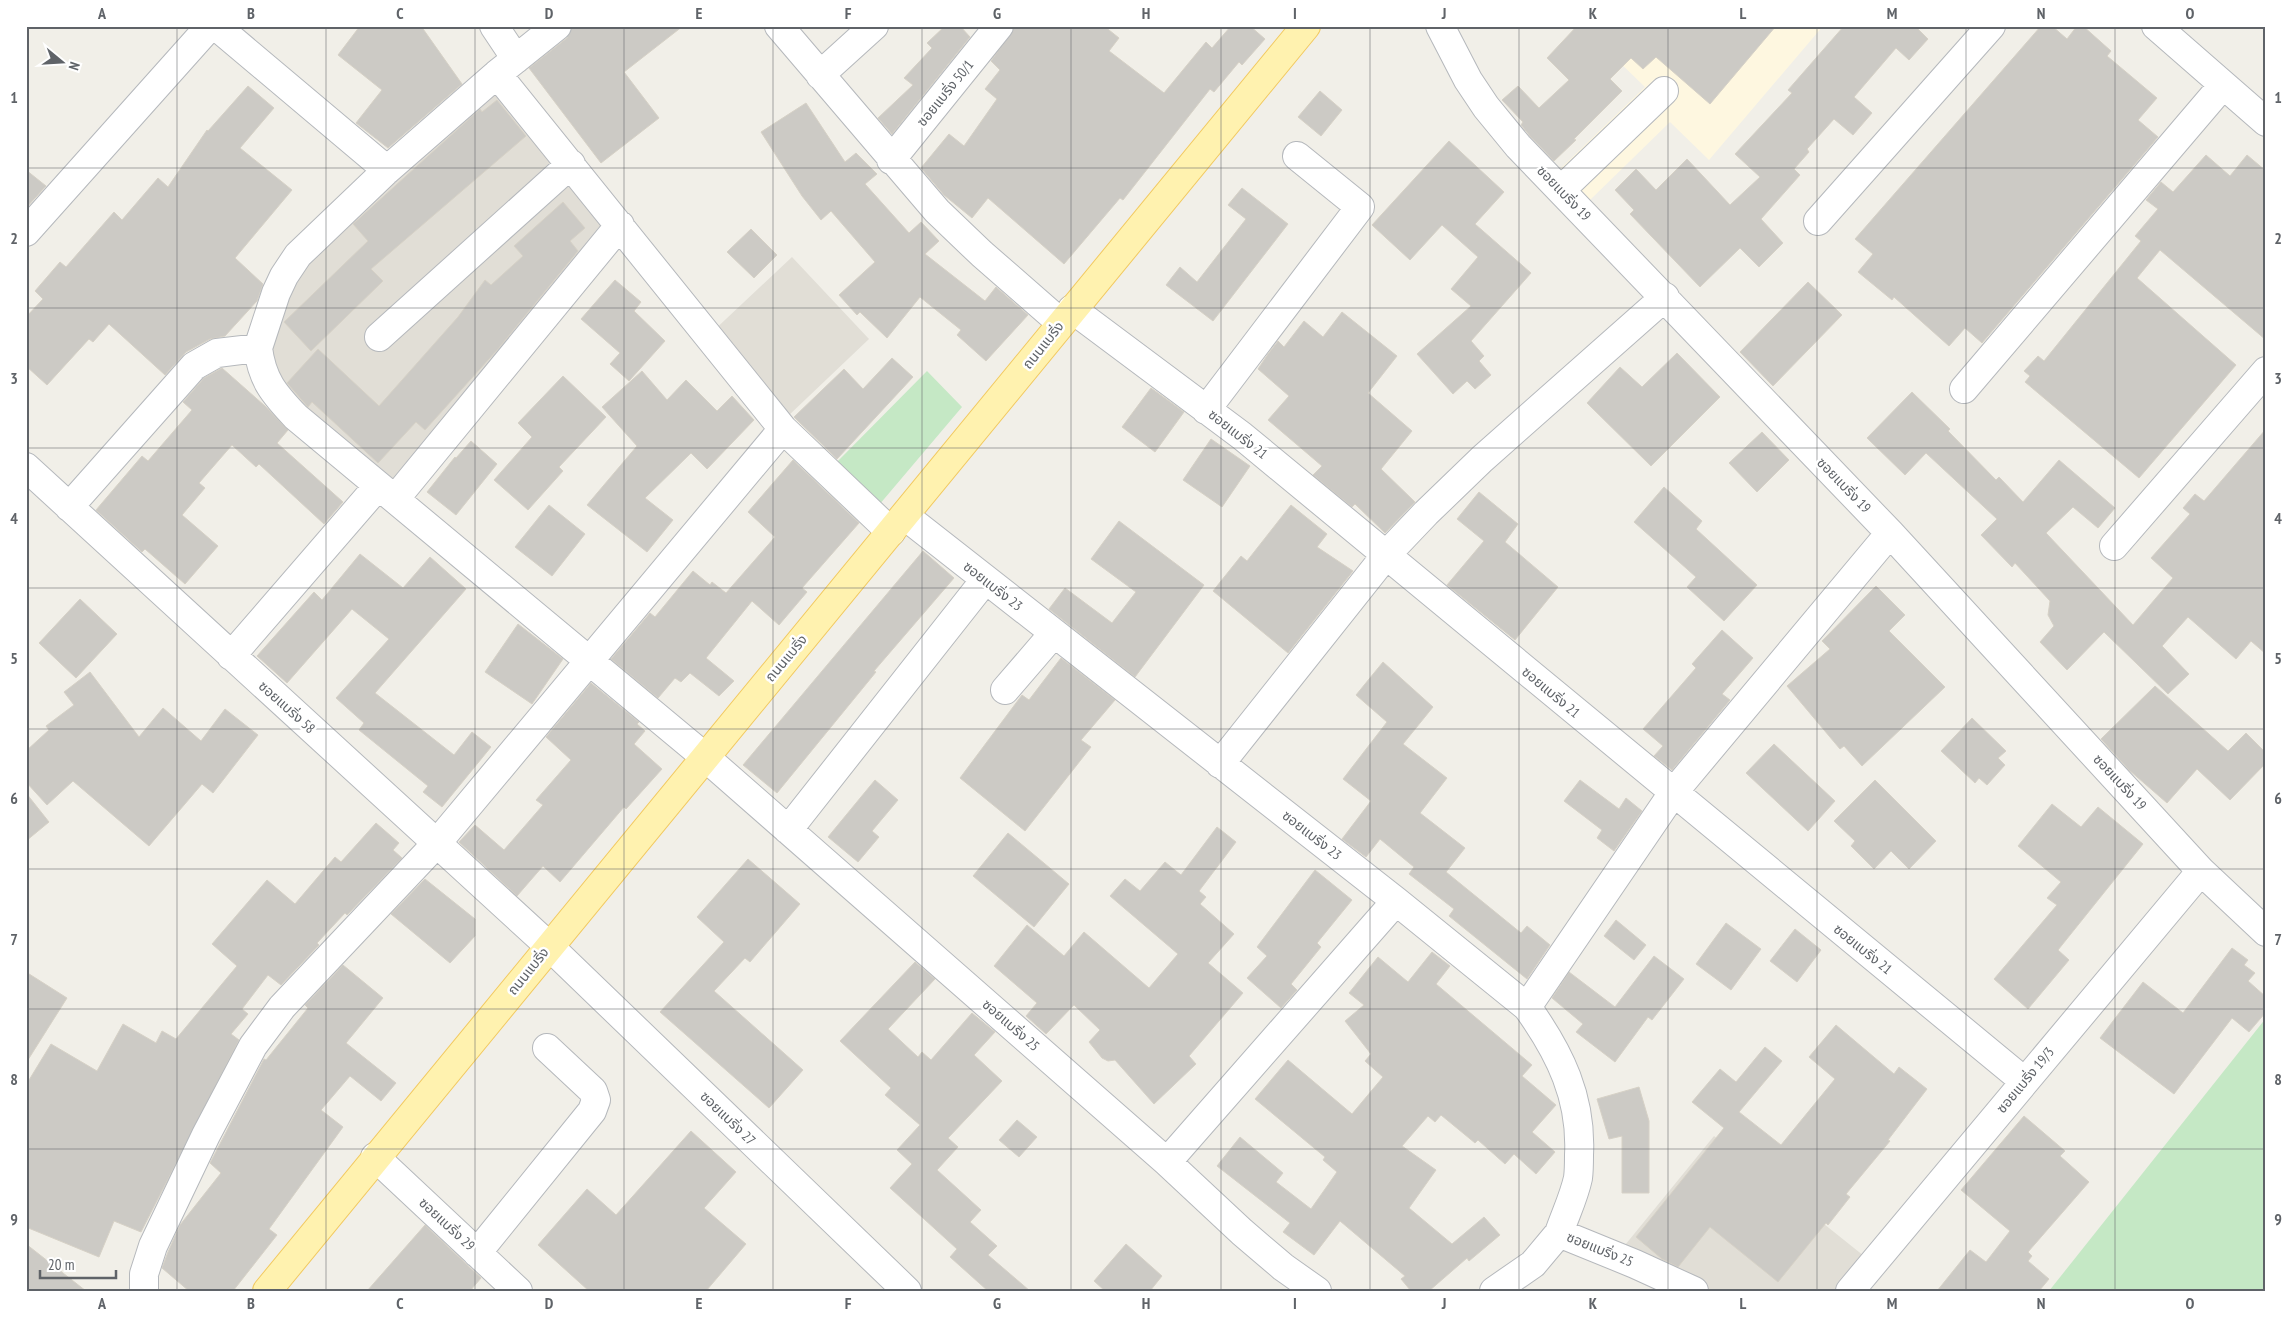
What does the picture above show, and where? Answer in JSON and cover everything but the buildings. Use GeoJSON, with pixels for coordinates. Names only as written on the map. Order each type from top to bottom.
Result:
{"type":"FeatureCollection","features":[{"type":"Feature","properties":{"kind":"main road","name":"ถนนแบริ่ง"},"geometry":{"type":"LineString","coordinates":[[267,1291],[375,1157],[1306,26]]}},
{"type":"Feature","properties":{"kind":"street"},"geometry":{"type":"LineString","coordinates":[[26,232],[210,26]]}},
{"type":"Feature","properties":{"kind":"street"},"geometry":{"type":"LineString","coordinates":[[216,26],[387,170]]}},
{"type":"Feature","properties":{"kind":"street","name":"ซอยแบริ่ง 23"},"geometry":{"type":"LineString","coordinates":[[494,26],[507,66],[571,164],[784,429],[898,524],[985,580],[1396,901],[1527,1007],[1540,1026],[1573,1090],[1579,1122],[1578,1178],[1559,1233]]}},
{"type":"Feature","properties":{"kind":"street"},"geometry":{"type":"LineString","coordinates":[[70,508],[194,366],[217,353],[258,348],[276,293],[284,276],[298,256],[387,170],[507,66],[557,26]]}},
{"type":"Feature","properties":{"kind":"street","name":"ซอยแบริ่ง 21"},"geometry":{"type":"LineString","coordinates":[[778,26],[891,160],[950,223],[1067,316],[1206,410],[1386,555],[2024,1081]]}},
{"type":"Feature","properties":{"kind":"street"},"geometry":{"type":"LineString","coordinates":[[820,75],[874,26]]}},
{"type":"Feature","properties":{"kind":"street","name":"ซอยแบริ่ง 50/1"},"geometry":{"type":"LineString","coordinates":[[891,160],[999,26]]}},
{"type":"Feature","properties":{"kind":"street","name":"ซอยแบริ่ง 19"},"geometry":{"type":"LineString","coordinates":[[1440,26],[1486,107],[1518,146],[1890,533],[2201,871],[2266,932]]}},
{"type":"Feature","properties":{"kind":"street"},"geometry":{"type":"LineString","coordinates":[[1818,221],[1991,26]]}},
{"type":"Feature","properties":{"kind":"street"},"geometry":{"type":"LineString","coordinates":[[2156,26],[2266,122]]}},
{"type":"Feature","properties":{"kind":"street"},"geometry":{"type":"LineString","coordinates":[[1964,389],[2222,84]]}},
{"type":"Feature","properties":{"kind":"street"},"geometry":{"type":"LineString","coordinates":[[1561,190],[1664,92]]}},
{"type":"Feature","properties":{"kind":"street"},"geometry":{"type":"LineString","coordinates":[[1206,410],[1360,207],[1297,156]]}},
{"type":"Feature","properties":{"kind":"street"},"geometry":{"type":"LineString","coordinates":[[379,337],[571,164]]}},
{"type":"Feature","properties":{"kind":"street"},"geometry":{"type":"LineString","coordinates":[[231,656],[387,492],[620,225]]}},
{"type":"Feature","properties":{"kind":"street"},"geometry":{"type":"LineString","coordinates":[[1220,764],[1386,555],[1482,459],[1665,297]]}},
{"type":"Feature","properties":{"kind":"street","name":"ซอยแบริ่ง 25"},"geometry":{"type":"LineString","coordinates":[[258,348],[260,365],[266,380],[277,397],[296,417],[705,756],[1167,1162],[1283,1267],[1317,1291]]}},
{"type":"Feature","properties":{"kind":"street"},"geometry":{"type":"LineString","coordinates":[[2114,546],[2266,371]]}},
{"type":"Feature","properties":{"kind":"street"},"geometry":{"type":"LineString","coordinates":[[144,1291],[144,1274],[153,1246],[206,1136],[253,1046],[282,1007],[437,842],[784,429]]}},
{"type":"Feature","properties":{"kind":"street","name":"ซอยแบริ่ง 58"},"geometry":{"type":"LineString","coordinates":[[26,468],[549,946]]}},
{"type":"Feature","properties":{"kind":"street"},"geometry":{"type":"LineString","coordinates":[[1527,1007],[1673,793],[1890,533]]}},
{"type":"Feature","properties":{"kind":"street"},"geometry":{"type":"LineString","coordinates":[[788,830],[985,580]]}},
{"type":"Feature","properties":{"kind":"street"},"geometry":{"type":"LineString","coordinates":[[1005,690],[1054,633]]}},
{"type":"Feature","properties":{"kind":"street","name":"ซอยแบริ่ง 19/3"},"geometry":{"type":"LineString","coordinates":[[1850,1291],[2201,871]]}},
{"type":"Feature","properties":{"kind":"street"},"geometry":{"type":"LineString","coordinates":[[1167,1162],[1396,901]]}},
{"type":"Feature","properties":{"kind":"street","name":"ซอยแบริ่ง 27"},"geometry":{"type":"LineString","coordinates":[[549,946],[907,1291]]}},
{"type":"Feature","properties":{"kind":"street"},"geometry":{"type":"LineString","coordinates":[[477,1253],[592,1111],[596,1100],[593,1091],[547,1048]]}},
{"type":"Feature","properties":{"kind":"street","name":"ซอยแบริ่ง 29"},"geometry":{"type":"LineString","coordinates":[[375,1157],[518,1291]]}},
{"type":"Feature","properties":{"kind":"street","name":"ซอยแบริ่ง 25"},"geometry":{"type":"LineString","coordinates":[[1494,1291],[1533,1264],[1559,1233],[1635,1264],[1694,1291]]}},
{"type":"Feature","properties":{"kind":"shaded area"},"geometry":{"type":"Polygon","coordinates":[[[1582,26],[1823,26],[1709,160],[1670,122],[1590,200],[1558,171],[1645,87],[1582,26]]]}},
{"type":"Feature","properties":{"kind":"shaded area"},"geometry":{"type":"Polygon","coordinates":[[[497,87],[610,228],[395,489],[284,389],[270,364],[271,334],[277,307],[319,246],[497,87]]]}},
{"type":"Feature","properties":{"kind":"shaded area"},"geometry":{"type":"Polygon","coordinates":[[[792,257],[869,339],[787,417],[709,335],[792,257]]]}},
{"type":"Feature","properties":{"kind":"shaded area"},"geometry":{"type":"Polygon","coordinates":[[[1714,1136],[1864,1256],[1838,1291],[1714,1291],[1621,1250],[1714,1136]]]}},
{"type":"Feature","properties":{"kind":"green space"},"geometry":{"type":"Polygon","coordinates":[[[927,371],[962,407],[879,505],[836,463],[927,371]]]}},
{"type":"Feature","properties":{"kind":"green space"},"geometry":{"type":"Polygon","coordinates":[[[2266,1018],[2266,1291],[2049,1291],[2266,1018]]]}}]}
